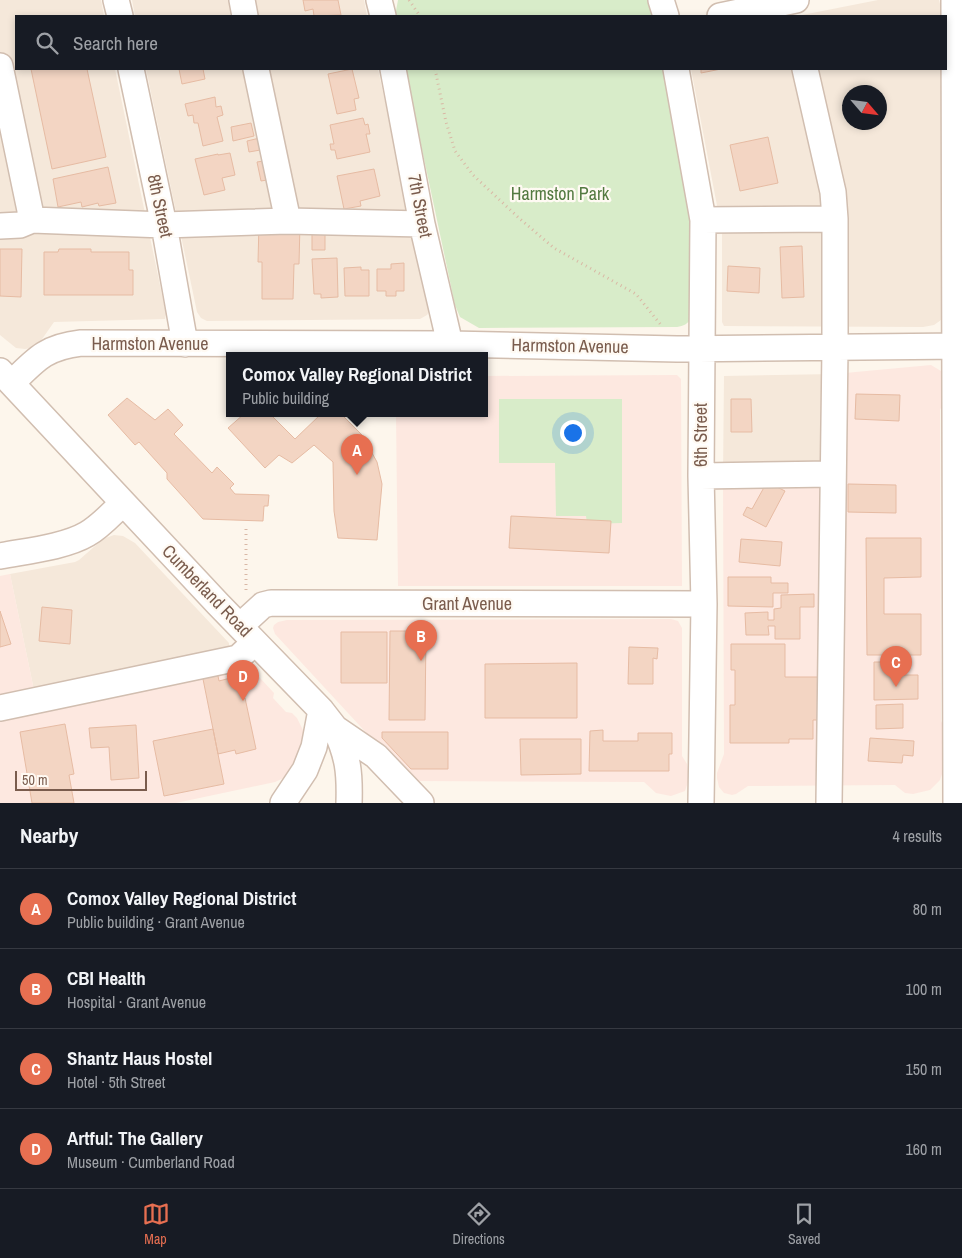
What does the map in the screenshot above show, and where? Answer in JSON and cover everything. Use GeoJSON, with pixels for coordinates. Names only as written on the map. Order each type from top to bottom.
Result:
{"type":"FeatureCollection","features":[{"type":"Feature","properties":{"kind":"street"},"geometry":{"type":"LineString","coordinates":[[116,0],[120,15]]}},
{"type":"Feature","properties":{"kind":"street"},"geometry":{"type":"LineString","coordinates":[[242,0],[245,15]]}},
{"type":"Feature","properties":{"kind":"street"},"geometry":{"type":"LineString","coordinates":[[380,0],[383,15]]}},
{"type":"Feature","properties":{"kind":"street"},"geometry":{"type":"LineString","coordinates":[[661,0],[666,15]]}},
{"type":"Feature","properties":{"kind":"street"},"geometry":{"type":"LineString","coordinates":[[954,0],[958,132],[956,803]]}},
{"type":"Feature","properties":{"kind":"street"},"geometry":{"type":"LineString","coordinates":[[726,15],[792,4]]}},
{"type":"Feature","properties":{"kind":"street"},"geometry":{"type":"LineString","coordinates":[[0,66],[32,220]]}},
{"type":"Feature","properties":{"kind":"street","name":"8th Street"},"geometry":{"type":"LineString","coordinates":[[131,70],[164,225],[185,344]]}},
{"type":"Feature","properties":{"kind":"street"},"geometry":{"type":"LineString","coordinates":[[256,70],[288,221]]}},
{"type":"Feature","properties":{"kind":"street","name":"7th Street"},"geometry":{"type":"LineString","coordinates":[[393,70],[422,224],[450,344]]}},
{"type":"Feature","properties":{"kind":"street","name":"6th Street"},"geometry":{"type":"LineString","coordinates":[[676,70],[702,220],[701,476],[704,604],[701,803]]}},
{"type":"Feature","properties":{"kind":"street"},"geometry":{"type":"LineString","coordinates":[[804,70],[833,192],[835,219],[829,803]]}},
{"type":"Feature","properties":{"kind":"street"},"geometry":{"type":"LineString","coordinates":[[702,220],[835,219]]}},
{"type":"Feature","properties":{"kind":"street"},"geometry":{"type":"LineString","coordinates":[[0,226],[20,225],[32,220],[164,225],[288,221],[422,224]]}},
{"type":"Feature","properties":{"kind":"street","name":"Harmston Avenue"},"geometry":{"type":"LineString","coordinates":[[6,377],[48,351],[67,345],[91,343],[450,344],[702,349],[958,346]]}},
{"type":"Feature","properties":{"kind":"street","name":"Cumberland Road"},"geometry":{"type":"LineString","coordinates":[[6,377],[328,719],[376,756],[422,803]]}},
{"type":"Feature","properties":{"kind":"street"},"geometry":{"type":"LineString","coordinates":[[701,476],[832,474]]}},
{"type":"Feature","properties":{"kind":"street"},"geometry":{"type":"LineString","coordinates":[[0,556],[59,544],[81,537],[96,528],[123,503]]}},
{"type":"Feature","properties":{"kind":"street","name":"Grant Avenue"},"geometry":{"type":"LineString","coordinates":[[0,708],[238,658],[247,634],[263,605],[270,603],[704,604]]}},
{"type":"Feature","properties":{"kind":"street"},"geometry":{"type":"LineString","coordinates":[[284,803],[305,770],[328,719]]}},
{"type":"Feature","properties":{"kind":"street"},"geometry":{"type":"LineString","coordinates":[[328,719],[343,746],[349,768],[349,803]]}},
{"type":"Feature","properties":{"kind":"path"},"geometry":{"type":"LineString","coordinates":[[410,0],[419,15]]}},
{"type":"Feature","properties":{"kind":"path"},"geometry":{"type":"LineString","coordinates":[[435,70],[446,122],[455,151],[473,175],[554,248],[636,294],[661,325]]}},
{"type":"Feature","properties":{"kind":"path"},"geometry":{"type":"LineString","coordinates":[[246,527],[246,590]]}},
{"type":"Feature","properties":{"kind":"shaded area"},"geometry":{"type":"Polygon","coordinates":[[[0,0],[101,0],[104,15],[15,15],[15,70],[115,70],[166,314],[165,319],[54,322],[40,342],[31,348],[25,349],[16,348],[0,335],[0,0]]]}},
{"type":"Feature","properties":{"kind":"shaded area"},"geometry":{"type":"Polygon","coordinates":[[[132,0],[364,0],[367,15],[135,15],[132,0]]]}},
{"type":"Feature","properties":{"kind":"shaded area"},"geometry":{"type":"Polygon","coordinates":[[[878,0],[939,0],[943,15],[802,15],[878,0]]]}},
{"type":"Feature","properties":{"kind":"shaded area"},"geometry":{"type":"Polygon","coordinates":[[[146,70],[378,70],[430,310],[427,315],[420,319],[207,321],[201,318],[197,312],[146,70]]]}},
{"type":"Feature","properties":{"kind":"shaded area"},"geometry":{"type":"Polygon","coordinates":[[[691,70],[945,70],[944,315],[941,320],[934,325],[923,327],[724,326],[722,322],[722,232],[691,70]]]}},
{"type":"Feature","properties":{"kind":"shaded area"},"geometry":{"type":"Polygon","coordinates":[[[931,365],[941,371],[944,377],[945,398],[940,410],[941,721],[947,734],[947,759],[943,760],[940,780],[930,790],[913,794],[905,793],[895,785],[748,786],[736,794],[724,793],[719,787],[717,778],[724,754],[723,476],[832,474],[834,374],[931,365]]]}},
{"type":"Feature","properties":{"kind":"shaded area"},"geometry":{"type":"Polygon","coordinates":[[[834,374],[832,474],[723,476],[724,376],[834,374]]]}},
{"type":"Feature","properties":{"kind":"shaded area"},"geometry":{"type":"Polygon","coordinates":[[[677,375],[681,379],[682,586],[398,586],[396,417],[488,417],[488,376],[677,375]]]}},
{"type":"Feature","properties":{"kind":"shaded area"},"geometry":{"type":"Polygon","coordinates":[[[114,535],[123,536],[135,543],[229,643],[229,646],[227,649],[36,700],[10,574],[75,562],[103,539],[114,535]]]}},
{"type":"Feature","properties":{"kind":"shaded area"},"geometry":{"type":"Polygon","coordinates":[[[10,574],[36,700],[248,665],[274,693],[273,698],[286,712],[292,713],[297,718],[303,730],[305,744],[288,776],[275,782],[176,803],[0,803],[0,576],[10,574]]]}},
{"type":"Feature","properties":{"kind":"shaded area"},"geometry":{"type":"Polygon","coordinates":[[[671,619],[678,621],[682,628],[682,756],[687,764],[689,779],[685,791],[671,796],[656,793],[644,782],[414,781],[409,779],[275,634],[273,628],[278,622],[287,620],[671,619]]]}},
{"type":"Feature","properties":{"kind":"green space"},"geometry":{"type":"Polygon","coordinates":[[[398,0],[649,0],[653,15],[395,15],[398,0]]]}},
{"type":"Feature","properties":{"kind":"green space","name":"Harmston Park"},"geometry":{"type":"Polygon","coordinates":[[[405,70],[664,70],[694,239],[692,318],[684,325],[677,327],[479,328],[460,317],[455,305],[405,70]]]}},
{"type":"Feature","properties":{"kind":"green space"},"geometry":{"type":"Polygon","coordinates":[[[499,399],[622,399],[622,523],[587,524],[586,516],[556,516],[555,463],[499,463],[499,399]]]}},
{"type":"Feature","properties":{"kind":"building"},"geometry":{"type":"Polygon","coordinates":[[[303,0],[338,0],[341,15],[314,15],[313,9],[305,11],[303,0]]]}},
{"type":"Feature","properties":{"kind":"building"},"geometry":{"type":"Polygon","coordinates":[[[31,70],[87,70],[106,157],[52,169],[31,70]]]}},
{"type":"Feature","properties":{"kind":"building"},"geometry":{"type":"Polygon","coordinates":[[[179,70],[203,70],[205,79],[182,84],[179,70]]]}},
{"type":"Feature","properties":{"kind":"building"},"geometry":{"type":"Polygon","coordinates":[[[352,70],[359,98],[354,99],[356,110],[337,114],[328,74],[352,70]]]}},
{"type":"Feature","properties":{"kind":"building"},"geometry":{"type":"Polygon","coordinates":[[[701,70],[716,70],[701,73],[701,70]]]}},
{"type":"Feature","properties":{"kind":"building"},"geometry":{"type":"Polygon","coordinates":[[[215,97],[216,107],[221,106],[223,115],[217,117],[223,141],[203,146],[198,123],[194,123],[193,115],[188,116],[185,104],[215,97]]]}},
{"type":"Feature","properties":{"kind":"building"},"geometry":{"type":"Polygon","coordinates":[[[363,118],[365,125],[368,124],[370,134],[366,134],[370,152],[337,159],[335,150],[331,150],[330,144],[334,144],[330,125],[363,118]]]}},
{"type":"Feature","properties":{"kind":"building"},"geometry":{"type":"Polygon","coordinates":[[[251,123],[254,136],[233,141],[231,127],[251,123]]]}},
{"type":"Feature","properties":{"kind":"building"},"geometry":{"type":"Polygon","coordinates":[[[264,137],[266,149],[249,152],[247,141],[264,137]]]}},
{"type":"Feature","properties":{"kind":"building"},"geometry":{"type":"Polygon","coordinates":[[[768,137],[778,183],[740,191],[730,145],[768,137]]]}},
{"type":"Feature","properties":{"kind":"building"},"geometry":{"type":"Polygon","coordinates":[[[230,153],[235,175],[222,178],[225,190],[204,195],[195,159],[230,153]]]}},
{"type":"Feature","properties":{"kind":"building"},"geometry":{"type":"Polygon","coordinates":[[[269,160],[273,179],[261,181],[257,162],[269,160]]]}},
{"type":"Feature","properties":{"kind":"building"},"geometry":{"type":"Polygon","coordinates":[[[108,167],[116,203],[99,206],[98,203],[82,207],[81,202],[58,207],[53,179],[108,167]]]}},
{"type":"Feature","properties":{"kind":"building"},"geometry":{"type":"Polygon","coordinates":[[[374,169],[380,196],[360,201],[361,206],[344,209],[337,176],[374,169]]]}},
{"type":"Feature","properties":{"kind":"building"},"geometry":{"type":"Polygon","coordinates":[[[259,224],[300,224],[299,264],[294,264],[293,299],[262,299],[262,262],[258,262],[259,224]]]}},
{"type":"Feature","properties":{"kind":"building"},"geometry":{"type":"Polygon","coordinates":[[[325,230],[325,250],[312,250],[312,231],[325,230]]]}},
{"type":"Feature","properties":{"kind":"building"},"geometry":{"type":"Polygon","coordinates":[[[802,246],[804,297],[782,298],[780,247],[802,246]]]}},
{"type":"Feature","properties":{"kind":"building"},"geometry":{"type":"Polygon","coordinates":[[[0,249],[22,249],[21,297],[0,296],[0,249]]]}},
{"type":"Feature","properties":{"kind":"building"},"geometry":{"type":"Polygon","coordinates":[[[59,249],[91,249],[91,252],[129,252],[129,270],[133,270],[133,295],[44,295],[44,252],[58,252],[59,249]]]}},
{"type":"Feature","properties":{"kind":"building"},"geometry":{"type":"Polygon","coordinates":[[[337,258],[338,297],[321,298],[321,294],[314,294],[312,259],[337,258]]]}},
{"type":"Feature","properties":{"kind":"building"},"geometry":{"type":"Polygon","coordinates":[[[404,263],[404,291],[396,291],[396,296],[386,296],[386,291],[377,291],[377,269],[391,269],[391,264],[404,263]]]}},
{"type":"Feature","properties":{"kind":"building"},"geometry":{"type":"Polygon","coordinates":[[[728,266],[760,268],[759,293],[727,291],[728,266]]]}},
{"type":"Feature","properties":{"kind":"building"},"geometry":{"type":"Polygon","coordinates":[[[361,267],[361,270],[369,270],[369,296],[345,296],[344,268],[361,267]]]}},
{"type":"Feature","properties":{"kind":"building"},"geometry":{"type":"Polygon","coordinates":[[[856,394],[900,395],[899,421],[855,419],[856,394]]]}},
{"type":"Feature","properties":{"kind":"building"},"geometry":{"type":"Polygon","coordinates":[[[127,398],[155,420],[168,409],[183,425],[174,434],[212,473],[217,467],[234,484],[230,488],[235,494],[269,495],[268,506],[264,506],[263,521],[203,519],[167,479],[167,473],[139,442],[135,445],[108,415],[127,398]]]}},
{"type":"Feature","properties":{"kind":"building"},"geometry":{"type":"Polygon","coordinates":[[[731,399],[751,399],[752,432],[731,432],[731,399]]]}},
{"type":"Feature","properties":{"kind":"building"},"geometry":{"type":"Polygon","coordinates":[[[241,417],[273,417],[295,439],[318,417],[344,417],[362,435],[377,462],[382,484],[377,540],[338,538],[334,511],[333,462],[314,445],[292,463],[279,455],[265,468],[228,428],[241,417]]]}},
{"type":"Feature","properties":{"kind":"building"},"geometry":{"type":"Polygon","coordinates":[[[767,482],[785,491],[766,527],[743,515],[747,507],[752,509],[767,482]]]}},
{"type":"Feature","properties":{"kind":"building"},"geometry":{"type":"Polygon","coordinates":[[[848,484],[896,485],[896,513],[848,512],[848,484]]]}},
{"type":"Feature","properties":{"kind":"building"},"geometry":{"type":"Polygon","coordinates":[[[511,516],[611,521],[609,553],[509,548],[511,516]]]}},
{"type":"Feature","properties":{"kind":"building"},"geometry":{"type":"Polygon","coordinates":[[[866,538],[921,538],[921,577],[884,578],[884,614],[921,614],[921,655],[867,655],[866,538]]]}},
{"type":"Feature","properties":{"kind":"building"},"geometry":{"type":"Polygon","coordinates":[[[741,539],[782,542],[780,566],[739,562],[741,539]]]}},
{"type":"Feature","properties":{"kind":"building"},"geometry":{"type":"Polygon","coordinates":[[[728,577],[771,577],[771,583],[788,583],[788,593],[773,593],[773,607],[728,606],[728,577]]]}},
{"type":"Feature","properties":{"kind":"building"},"geometry":{"type":"Polygon","coordinates":[[[814,594],[814,607],[800,607],[800,639],[775,639],[775,626],[768,626],[769,635],[746,635],[745,613],[768,612],[768,620],[774,620],[774,609],[781,608],[781,595],[814,594]]]}},
{"type":"Feature","properties":{"kind":"building"},"geometry":{"type":"Polygon","coordinates":[[[42,607],[72,610],[70,644],[39,641],[42,607]]]}},
{"type":"Feature","properties":{"kind":"building"},"geometry":{"type":"Polygon","coordinates":[[[0,611],[11,644],[0,647],[0,611]]]}},
{"type":"Feature","properties":{"kind":"building"},"geometry":{"type":"Polygon","coordinates":[[[390,631],[426,631],[425,720],[389,720],[390,631]]]}},
{"type":"Feature","properties":{"kind":"building"},"geometry":{"type":"Polygon","coordinates":[[[341,632],[387,632],[387,683],[341,683],[341,632]]]}},
{"type":"Feature","properties":{"kind":"building"},"geometry":{"type":"Polygon","coordinates":[[[731,644],[785,644],[785,677],[822,677],[822,720],[813,720],[813,739],[789,739],[789,743],[730,743],[730,705],[735,705],[735,670],[731,670],[731,644]]]}},
{"type":"Feature","properties":{"kind":"building"},"geometry":{"type":"Polygon","coordinates":[[[629,647],[658,648],[657,659],[653,658],[653,684],[628,684],[629,647]]]}},
{"type":"Feature","properties":{"kind":"building"},"geometry":{"type":"Polygon","coordinates":[[[874,662],[901,662],[902,675],[918,675],[918,699],[874,700],[874,662]]]}},
{"type":"Feature","properties":{"kind":"building"},"geometry":{"type":"Polygon","coordinates":[[[577,663],[577,718],[485,718],[485,664],[577,663]]]}},
{"type":"Feature","properties":{"kind":"building"},"geometry":{"type":"Polygon","coordinates":[[[217,671],[219,681],[238,676],[242,698],[245,698],[256,749],[236,754],[235,750],[218,754],[202,674],[217,671]]]}},
{"type":"Feature","properties":{"kind":"building"},"geometry":{"type":"Polygon","coordinates":[[[903,704],[903,728],[876,729],[876,705],[903,704]]]}},
{"type":"Feature","properties":{"kind":"building"},"geometry":{"type":"Polygon","coordinates":[[[65,724],[74,774],[69,775],[74,803],[32,803],[20,732],[65,724]]]}},
{"type":"Feature","properties":{"kind":"building"},"geometry":{"type":"Polygon","coordinates":[[[136,725],[139,778],[111,780],[109,747],[91,748],[89,728],[136,725]]]}},
{"type":"Feature","properties":{"kind":"building"},"geometry":{"type":"Polygon","coordinates":[[[213,729],[224,784],[164,796],[153,741],[213,729]]]}},
{"type":"Feature","properties":{"kind":"building"},"geometry":{"type":"Polygon","coordinates":[[[603,730],[603,741],[638,741],[638,733],[672,733],[672,754],[669,754],[669,771],[589,771],[590,731],[603,730]]]}},
{"type":"Feature","properties":{"kind":"building"},"geometry":{"type":"Polygon","coordinates":[[[382,732],[448,732],[448,769],[411,769],[382,738],[382,732]]]}},
{"type":"Feature","properties":{"kind":"building"},"geometry":{"type":"Polygon","coordinates":[[[870,738],[914,741],[913,756],[903,755],[902,763],[868,761],[870,738]]]}},
{"type":"Feature","properties":{"kind":"building"},"geometry":{"type":"Polygon","coordinates":[[[520,739],[581,739],[581,774],[521,775],[520,739]]]}},
{"type":"Feature","properties":{"kind":"place","name":"Comox Valley Regional District"},"geometry":{"type":"Point","coordinates":[357,475]}},
{"type":"Feature","properties":{"kind":"place","name":"CBI Health"},"geometry":{"type":"Point","coordinates":[421,661]}},
{"type":"Feature","properties":{"kind":"place","name":"Shantz Haus Hostel"},"geometry":{"type":"Point","coordinates":[896,687]}},
{"type":"Feature","properties":{"kind":"place","name":"Artful: The Gallery"},"geometry":{"type":"Point","coordinates":[243,701]}}]}
